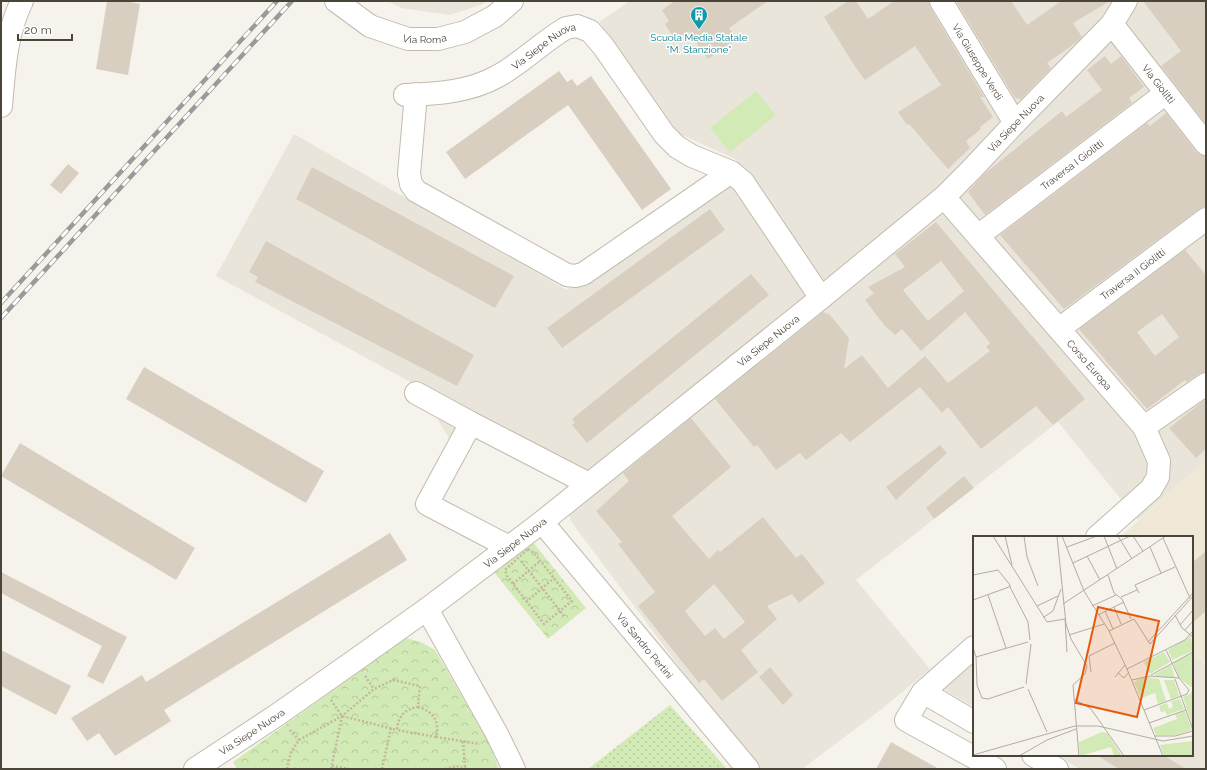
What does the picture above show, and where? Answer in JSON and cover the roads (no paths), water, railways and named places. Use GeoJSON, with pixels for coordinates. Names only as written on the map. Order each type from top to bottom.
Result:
{"type":"FeatureCollection","features":[{"type":"Feature","properties":{"kind":"street"},"geometry":{"type":"LineString","coordinates":[[1,106],[6,59],[7,31],[14,1]]}},
{"type":"Feature","properties":{"kind":"street"},"geometry":{"type":"LineString","coordinates":[[7,31],[22,1]]}},
{"type":"Feature","properties":{"kind":"street","name":"Via Roma"},"geometry":{"type":"LineString","coordinates":[[339,3],[370,26],[408,40],[438,39],[465,32],[495,16],[512,1]]}},
{"type":"Feature","properties":{"kind":"street","name":"Via Giuseppe Verdi"},"geometry":{"type":"LineString","coordinates":[[941,1],[1015,123]]}},
{"type":"Feature","properties":{"kind":"street","name":"Via Siepe Nuova"},"geometry":{"type":"LineString","coordinates":[[195,769],[290,707],[427,609],[514,552],[542,522],[821,298],[944,197],[972,170],[1015,123],[1112,24],[1126,1]]}},
{"type":"Feature","properties":{"kind":"street","name":"Via Giolitti"},"geometry":{"type":"LineString","coordinates":[[1112,24],[1206,144]]}},
{"type":"Feature","properties":{"kind":"street","name":"Via Siepe Nuova"},"geometry":{"type":"LineString","coordinates":[[731,172],[583,274],[575,276],[567,275],[416,191],[411,184],[409,174],[410,95],[431,94],[478,85],[498,76],[566,28],[578,26],[590,30],[603,46],[664,134],[677,147],[692,156],[731,172],[743,182],[821,298]]}},
{"type":"Feature","properties":{"kind":"street","name":"Traversa I Giolitti"},"geometry":{"type":"LineString","coordinates":[[978,236],[1166,93]]}},
{"type":"Feature","properties":{"kind":"street","name":"Corso Europa"},"geometry":{"type":"LineString","coordinates":[[944,197],[1144,427],[1159,461],[1158,477],[1151,489],[1098,536]]}},
{"type":"Feature","properties":{"kind":"street","name":"Traversa II Giolitti"},"geometry":{"type":"LineString","coordinates":[[1059,329],[1206,219]]}},
{"type":"Feature","properties":{"kind":"street"},"geometry":{"type":"LineString","coordinates":[[1144,427],[1206,384]]}},
{"type":"Feature","properties":{"kind":"street"},"geometry":{"type":"LineString","coordinates":[[416,393],[471,424],[589,484]]}},
{"type":"Feature","properties":{"kind":"street"},"geometry":{"type":"LineString","coordinates":[[471,424],[426,504],[514,552]]}},
{"type":"Feature","properties":{"kind":"street","name":"Via Sandro Pertini"},"geometry":{"type":"LineString","coordinates":[[542,522],[748,769]]}},
{"type":"Feature","properties":{"kind":"street"},"geometry":{"type":"LineString","coordinates":[[427,609],[497,734],[514,769]]}},
{"type":"Feature","properties":{"kind":"street"},"geometry":{"type":"LineString","coordinates":[[973,648],[922,692],[906,720],[995,769]]}},
{"type":"Feature","properties":{"kind":"street"},"geometry":{"type":"LineString","coordinates":[[922,692],[973,721]]}},
{"type":"Feature","properties":{"kind":"street"},"geometry":{"type":"LineString","coordinates":[[1035,756],[1057,769]]}},
{"type":"Feature","properties":{"kind":"railway"},"geometry":{"type":"LineString","coordinates":[[1,303],[277,1]]}},
{"type":"Feature","properties":{"kind":"railway"},"geometry":{"type":"LineString","coordinates":[[1,318],[292,1]]}},
{"type":"Feature","properties":{"kind":"place","name":"Scuola Media Statale \"M. Stanzione\""},"geometry":{"type":"Point","coordinates":[699,30]}}]}
